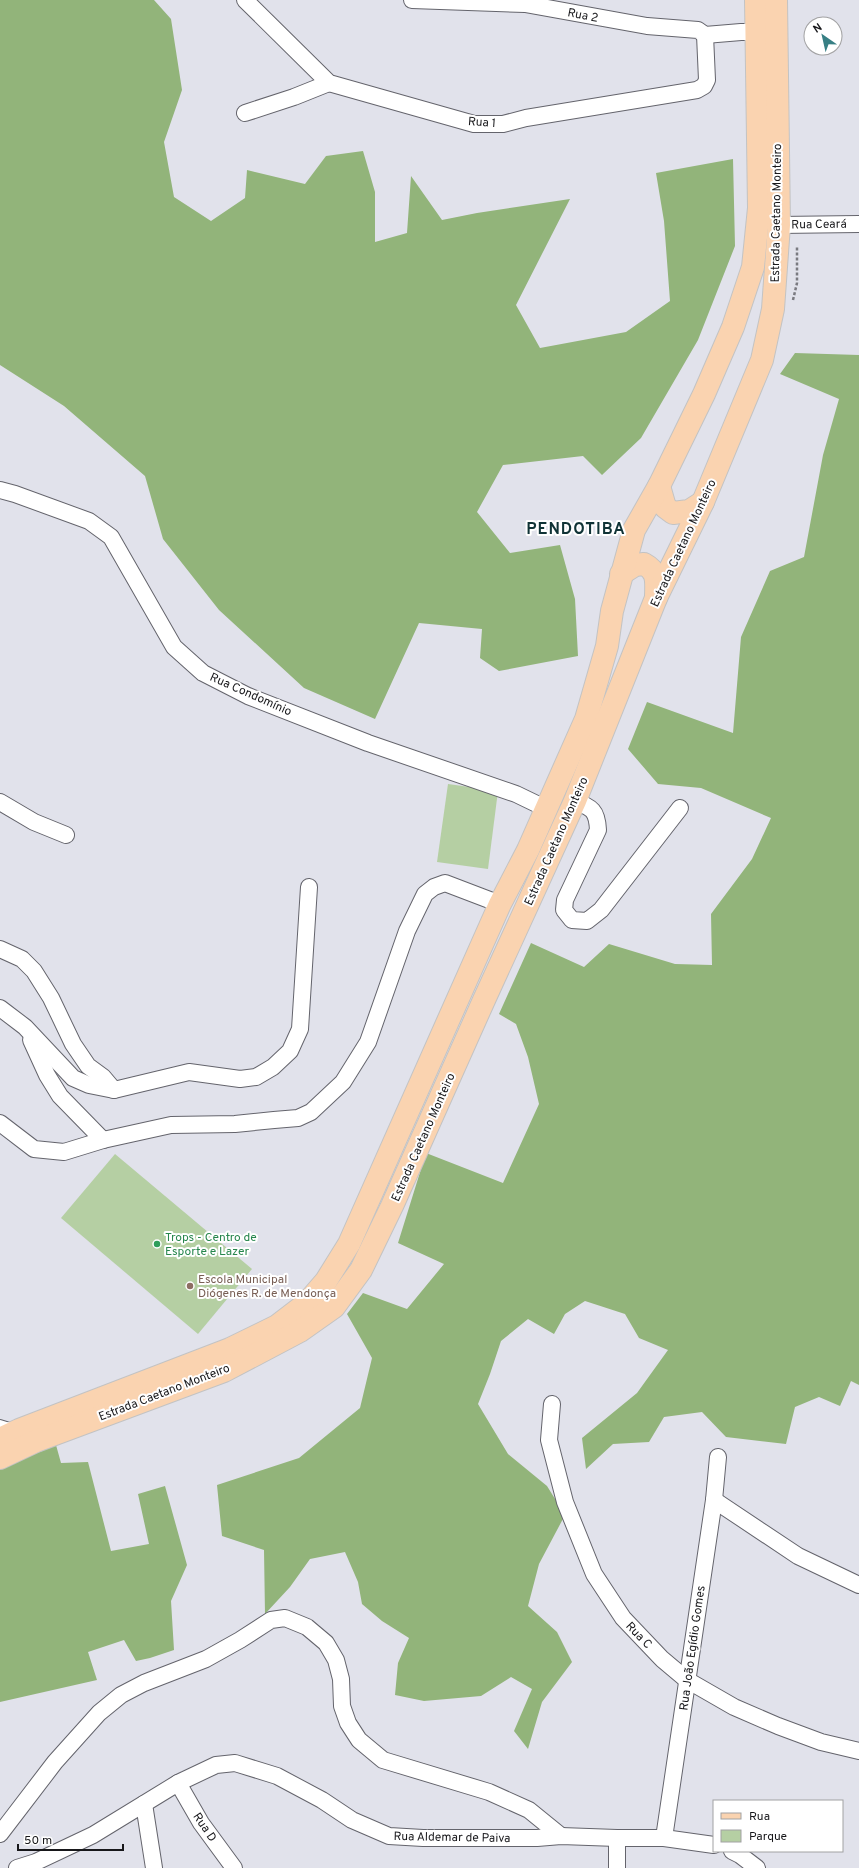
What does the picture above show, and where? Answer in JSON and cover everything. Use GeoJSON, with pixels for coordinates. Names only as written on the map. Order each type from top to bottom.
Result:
{"type":"FeatureCollection","features":[{"type":"Feature","properties":{"kind":"main road","name":"Estrada Caetano Monteiro"},"geometry":{"type":"LineString","coordinates":[[0,1439],[10,1427],[230,1349],[277,1326],[307,1303],[326,1281],[349,1244],[500,904],[528,850],[545,808],[577,743],[586,720],[607,646],[612,611],[634,530],[659,486],[704,394],[733,327],[753,267],[759,208],[756,0]]}},
{"type":"Feature","properties":{"kind":"main road","name":"Estrada Caetano Monteiro"},"geometry":{"type":"LineString","coordinates":[[0,1458],[36,1441],[224,1371],[300,1331],[334,1307],[361,1270],[392,1206],[575,800],[656,598],[703,502],[762,360],[773,309],[779,225],[776,0]]}},
{"type":"Feature","properties":{"kind":"main road"},"geometry":{"type":"LineString","coordinates":[[659,486],[665,507],[673,513],[689,510],[703,502]]}},
{"type":"Feature","properties":{"kind":"main road"},"geometry":{"type":"LineString","coordinates":[[621,574],[635,565],[640,564],[653,568],[656,576],[656,598]]}},
{"type":"Feature","properties":{"kind":"street","name":"Rua 1"},"geometry":{"type":"LineString","coordinates":[[245,0],[329,83],[474,124],[503,124],[526,118],[698,90],[704,86],[707,80],[705,35]]}},
{"type":"Feature","properties":{"kind":"street","name":"Rua 2"},"geometry":{"type":"LineString","coordinates":[[412,0],[524,4],[647,26],[698,30],[705,35]]}},
{"type":"Feature","properties":{"kind":"street"},"geometry":{"type":"LineString","coordinates":[[705,35],[757,32]]}},
{"type":"Feature","properties":{"kind":"street"},"geometry":{"type":"LineString","coordinates":[[245,114],[329,83]]}},
{"type":"Feature","properties":{"kind":"street","name":"Rua Ceará"},"geometry":{"type":"LineString","coordinates":[[779,225],[859,224]]}},
{"type":"Feature","properties":{"kind":"street","name":"Rua Condomínio"},"geometry":{"type":"LineString","coordinates":[[0,490],[89,521],[111,537],[174,647],[203,673],[248,696],[368,743],[516,794],[545,808]]}},
{"type":"Feature","properties":{"kind":"street"},"geometry":{"type":"LineString","coordinates":[[575,800],[592,809],[598,818],[598,830],[565,900],[564,910],[572,920],[587,921],[601,910],[680,808]]}},
{"type":"Feature","properties":{"kind":"street"},"geometry":{"type":"LineString","coordinates":[[0,802],[34,822],[66,835]]}},
{"type":"Feature","properties":{"kind":"street"},"geometry":{"type":"LineString","coordinates":[[0,1123],[34,1149],[64,1152],[103,1140],[171,1125],[235,1124],[298,1118],[311,1112],[343,1082],[368,1042],[407,931],[425,894],[434,886],[445,884],[500,904]]}},
{"type":"Feature","properties":{"kind":"street"},"geometry":{"type":"LineString","coordinates":[[0,1008],[25,1027],[73,1078],[89,1085],[114,1090],[189,1072],[240,1079],[256,1077],[273,1067],[290,1051],[300,1029],[309,887]]}},
{"type":"Feature","properties":{"kind":"street"},"geometry":{"type":"LineString","coordinates":[[0,949],[22,959],[34,970],[51,998],[73,1044],[88,1066],[103,1077],[114,1090]]}},
{"type":"Feature","properties":{"kind":"street"},"geometry":{"type":"LineString","coordinates":[[25,1027],[48,1075],[60,1096],[103,1140]]}},
{"type":"Feature","properties":{"kind":"street","name":"Rua C"},"geometry":{"type":"LineString","coordinates":[[552,1404],[549,1440],[565,1502],[594,1574],[623,1618],[662,1659],[687,1680],[734,1706],[778,1726],[821,1742],[859,1752]]}},
{"type":"Feature","properties":{"kind":"street","name":"Rua João Egídio Gomes"},"geometry":{"type":"LineString","coordinates":[[664,1838],[714,1500],[718,1457]]}},
{"type":"Feature","properties":{"kind":"street"},"geometry":{"type":"LineString","coordinates":[[714,1500],[798,1556],[859,1585]]}},
{"type":"Feature","properties":{"kind":"street"},"geometry":{"type":"LineString","coordinates":[[0,1834],[55,1762],[99,1713],[116,1700],[144,1683],[206,1658],[240,1640],[271,1620],[285,1618],[307,1627],[326,1643],[336,1660],[341,1679],[342,1706],[348,1723],[359,1740],[383,1760],[489,1792],[529,1810],[560,1836]]}},
{"type":"Feature","properties":{"kind":"street","name":"Rua Aldemar de Paiva"},"geometry":{"type":"LineString","coordinates":[[17,1868],[36,1862],[93,1835],[178,1783],[216,1765],[235,1763],[277,1776],[322,1800],[352,1820],[389,1836],[423,1838],[524,1838],[560,1836],[664,1838],[713,1845]]}},
{"type":"Feature","properties":{"kind":"street","name":"Rua D"},"geometry":{"type":"LineString","coordinates":[[178,1783],[201,1824],[234,1868]]}},
{"type":"Feature","properties":{"kind":"street"},"geometry":{"type":"LineString","coordinates":[[144,1804],[154,1868]]}},
{"type":"Feature","properties":{"kind":"street"},"geometry":{"type":"LineString","coordinates":[[617,1868],[618,1838]]}},
{"type":"Feature","properties":{"kind":"street"},"geometry":{"type":"LineString","coordinates":[[734,1852],[757,1868]]}},
{"type":"Feature","properties":{"kind":"green space"},"geometry":{"type":"Polygon","coordinates":[[[0,0],[154,0],[171,19],[182,90],[164,142],[174,197],[211,221],[245,198],[247,170],[305,184],[326,156],[363,151],[375,192],[375,242],[407,233],[411,176],[442,220],[477,213],[570,199],[516,305],[540,348],[626,332],[670,301],[664,221],[656,173],[733,159],[735,246],[698,340],[641,438],[602,475],[583,456],[503,465],[477,512],[510,553],[560,545],[575,599],[578,656],[499,671],[480,658],[482,629],[419,623],[375,719],[304,688],[219,610],[163,539],[145,476],[64,406],[0,365],[0,0]]]}},
{"type":"Feature","properties":{"kind":"green space"},"geometry":{"type":"Polygon","coordinates":[[[795,353],[859,355],[859,1385],[851,1381],[840,1406],[819,1397],[795,1407],[786,1444],[726,1437],[702,1412],[664,1417],[649,1442],[613,1444],[586,1469],[582,1438],[637,1393],[668,1350],[639,1338],[625,1314],[585,1301],[565,1314],[554,1334],[528,1319],[501,1341],[478,1404],[508,1454],[547,1486],[565,1515],[539,1564],[528,1606],[557,1632],[572,1662],[542,1702],[528,1749],[514,1731],[532,1689],[511,1677],[481,1696],[424,1701],[395,1695],[398,1663],[409,1638],[382,1621],[362,1604],[358,1582],[345,1552],[310,1559],[290,1587],[265,1614],[264,1550],[222,1536],[217,1485],[299,1458],[360,1408],[372,1358],[347,1314],[363,1293],[407,1309],[444,1264],[398,1243],[426,1153],[503,1183],[539,1104],[528,1057],[516,1024],[499,1014],[531,943],[584,967],[609,944],[675,964],[712,965],[711,914],[752,859],[771,818],[701,788],[658,784],[628,749],[647,702],[733,733],[741,637],[770,571],[804,557],[823,455],[839,399],[780,374],[795,353]]]}},
{"type":"Feature","properties":{"kind":"green space"},"geometry":{"type":"Polygon","coordinates":[[[448,784],[498,791],[488,869],[437,862],[448,784]]]}},
{"type":"Feature","properties":{"kind":"green space","name":"Trops - Centro de Esporte e Lazer"},"geometry":{"type":"Polygon","coordinates":[[[115,1154],[252,1269],[198,1334],[61,1218],[115,1154]]]}},
{"type":"Feature","properties":{"kind":"green space"},"geometry":{"type":"Polygon","coordinates":[[[56,1445],[61,1463],[88,1462],[111,1551],[149,1544],[138,1494],[165,1486],[187,1565],[171,1601],[174,1650],[136,1661],[124,1640],[88,1652],[97,1680],[0,1702],[0,1469],[56,1445]]]}},
{"type":"Feature","properties":{"kind":"place","name":"Trops - Centro de Esporte e Lazer"},"geometry":{"type":"Point","coordinates":[157,1244]}},
{"type":"Feature","properties":{"kind":"place","name":"Escola Municipal Diógenes R. de Mendonça"},"geometry":{"type":"Point","coordinates":[190,1286]}},
{"type":"Feature","properties":{"kind":"district","name":"PENDOTIBA"},"geometry":{"type":"Point","coordinates":[576,528]}}]}
